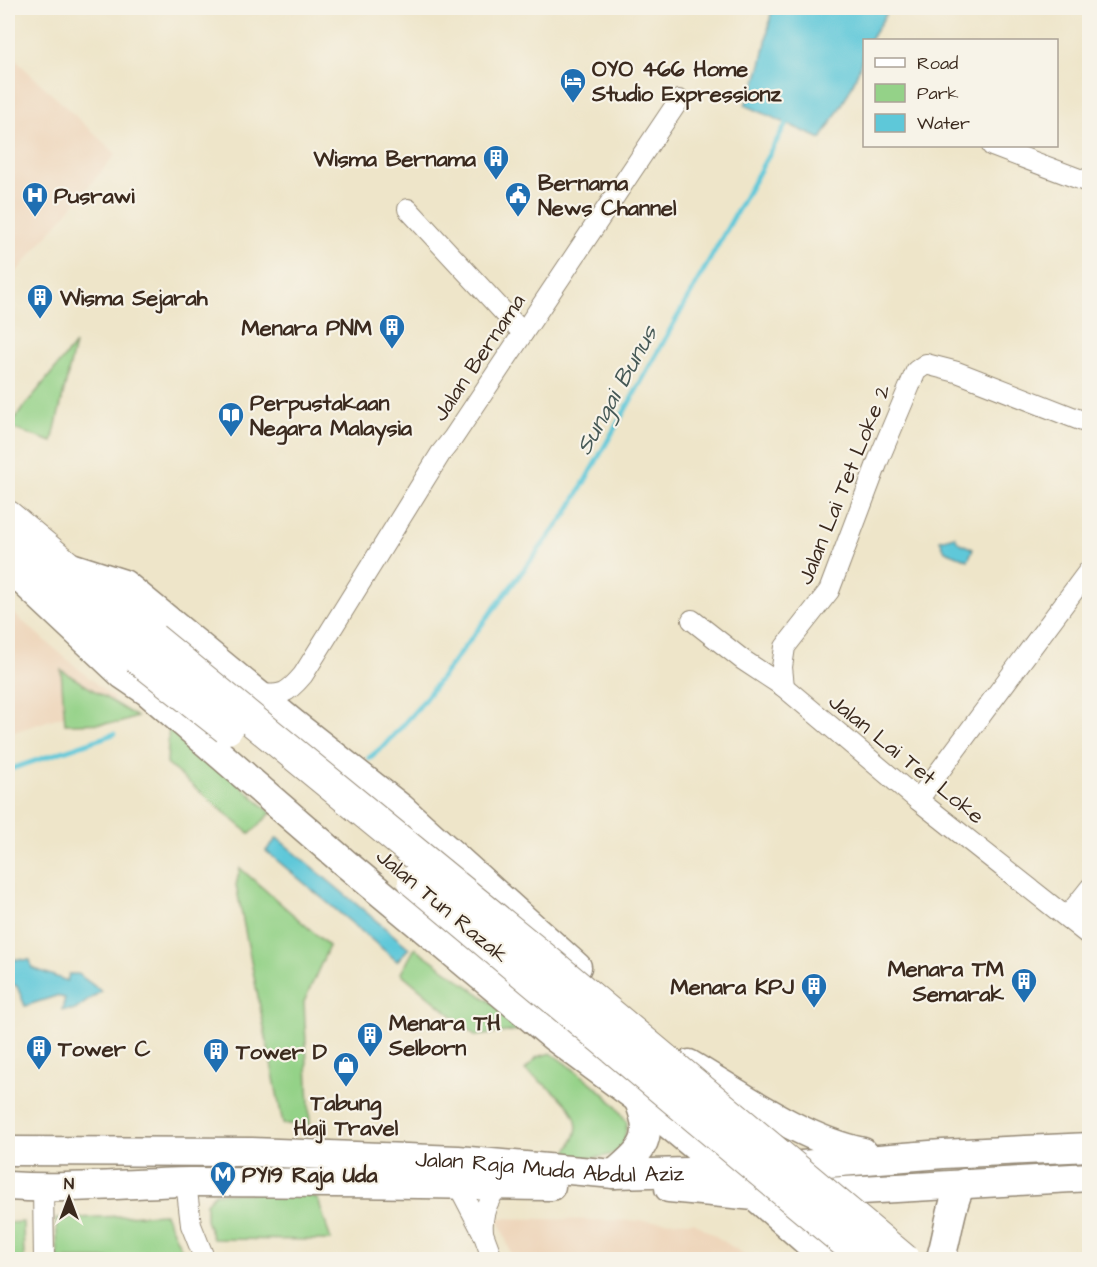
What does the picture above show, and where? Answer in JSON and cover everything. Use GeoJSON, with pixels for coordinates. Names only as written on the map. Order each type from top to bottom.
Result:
{"type":"FeatureCollection","features":[{"type":"Feature","properties":{"kind":"main road","name":"Jalan Tun Razak"},"geometry":{"type":"LineString","coordinates":[[8,517],[66,566],[145,648],[281,770],[867,1260]]}},
{"type":"Feature","properties":{"kind":"main road","name":"Jalan Tun Razak"},"geometry":{"type":"LineString","coordinates":[[12,551],[145,648],[549,963],[904,1260]]}},
{"type":"Feature","properties":{"kind":"main road","name":"Jalan Tun Razak"},"geometry":{"type":"LineString","coordinates":[[12,551],[21,579],[123,675],[148,692],[345,863],[554,1037],[638,1099],[828,1260]]}},
{"type":"Feature","properties":{"kind":"main road","name":"Jalan Tun Razak"},"geometry":{"type":"LineString","coordinates":[[66,566],[124,584],[294,724],[401,808],[585,975],[917,1260]]}},
{"type":"Feature","properties":{"kind":"main road"},"geometry":{"type":"LineString","coordinates":[[528,1014],[556,1026],[570,1026],[584,1019],[591,1005],[591,994],[585,975]]}},
{"type":"Feature","properties":{"kind":"main road"},"geometry":{"type":"LineString","coordinates":[[689,1064],[835,1146],[889,1157]]}},
{"type":"Feature","properties":{"kind":"main road"},"geometry":{"type":"LineString","coordinates":[[614,1174],[639,1151],[644,1142],[647,1127],[638,1099]]}},
{"type":"Feature","properties":{"kind":"main road","name":"Jalan Raja Muda Abdul Aziz"},"geometry":{"type":"LineString","coordinates":[[8,1186],[43,1188],[458,1173],[614,1174],[725,1171],[889,1157],[1089,1147]]}},
{"type":"Feature","properties":{"kind":"main road","name":"Jalan Raja Muda Abdul Aziz"},"geometry":{"type":"LineString","coordinates":[[8,1151],[252,1152],[458,1173],[498,1185],[658,1186],[755,1196],[1089,1177]]}},
{"type":"Feature","properties":{"kind":"main road"},"geometry":{"type":"LineString","coordinates":[[940,1260],[948,1237],[956,1194],[964,1183]]}},
{"type":"Feature","properties":{"kind":"street","name":"Jalan Bernama"},"geometry":{"type":"LineString","coordinates":[[257,694],[274,696],[286,693],[303,675],[441,453],[679,100]]}},
{"type":"Feature","properties":{"kind":"street"},"geometry":{"type":"LineString","coordinates":[[995,147],[1089,183]]}},
{"type":"Feature","properties":{"kind":"street"},"geometry":{"type":"LineString","coordinates":[[408,209],[523,333]]}},
{"type":"Feature","properties":{"kind":"street","name":"Jalan Lai Tet Loke 2"},"geometry":{"type":"LineString","coordinates":[[784,687],[782,667],[785,647],[829,591],[878,461],[916,371],[926,364],[957,372],[1089,424]]}},
{"type":"Feature","properties":{"kind":"street"},"geometry":{"type":"LineString","coordinates":[[918,800],[1089,569]]}},
{"type":"Feature","properties":{"kind":"street","name":"Jalan Lai Tet Loke"},"geometry":{"type":"LineString","coordinates":[[692,620],[743,660],[784,687],[918,800],[1089,936]]}},
{"type":"Feature","properties":{"kind":"street","name":"Jalan Bernama"},"geometry":{"type":"LineString","coordinates":[[294,724],[296,697],[303,675]]}},
{"type":"Feature","properties":{"kind":"street"},"geometry":{"type":"LineString","coordinates":[[1067,918],[1089,888]]}},
{"type":"Feature","properties":{"kind":"street"},"geometry":{"type":"LineString","coordinates":[[458,1173],[493,1260]]}},
{"type":"Feature","properties":{"kind":"street"},"geometry":{"type":"LineString","coordinates":[[186,1182],[191,1225],[205,1260]]}},
{"type":"Feature","properties":{"kind":"street"},"geometry":{"type":"LineString","coordinates":[[483,1233],[482,1223],[486,1204],[498,1185]]}},
{"type":"Feature","properties":{"kind":"street"},"geometry":{"type":"LineString","coordinates":[[43,1188],[44,1260]]}},
{"type":"Feature","properties":{"kind":"shaded area","name":"Pusrawi"},"geometry":{"type":"Polygon","coordinates":[[[8,53],[116,154],[8,282],[8,53]]]}},
{"type":"Feature","properties":{"kind":"shaded area"},"geometry":{"type":"Polygon","coordinates":[[[8,609],[114,699],[8,734],[8,609]]]}},
{"type":"Feature","properties":{"kind":"shaded area"},"geometry":{"type":"Polygon","coordinates":[[[498,1218],[694,1222],[751,1259],[513,1259],[498,1218]]]}},
{"type":"Feature","properties":{"kind":"green space"},"geometry":{"type":"Polygon","coordinates":[[[75,344],[52,442],[8,427],[75,344]]]}},
{"type":"Feature","properties":{"kind":"green space"},"geometry":{"type":"Polygon","coordinates":[[[61,670],[137,717],[119,723],[65,724],[61,670]]]}},
{"type":"Feature","properties":{"kind":"green space"},"geometry":{"type":"Polygon","coordinates":[[[169,721],[271,813],[250,834],[167,764],[169,721]]]}},
{"type":"Feature","properties":{"kind":"green space"},"geometry":{"type":"Polygon","coordinates":[[[240,868],[329,946],[304,1002],[310,1125],[283,1124],[236,885],[240,868]]]}},
{"type":"Feature","properties":{"kind":"green space"},"geometry":{"type":"Polygon","coordinates":[[[415,948],[528,1029],[476,1036],[401,973],[415,948]]]}},
{"type":"Feature","properties":{"kind":"green space"},"geometry":{"type":"Polygon","coordinates":[[[551,1053],[593,1084],[620,1112],[627,1123],[623,1142],[616,1152],[594,1158],[565,1154],[576,1133],[577,1123],[574,1114],[560,1097],[525,1070],[537,1057],[551,1053]]]}},
{"type":"Feature","properties":{"kind":"green space"},"geometry":{"type":"Polygon","coordinates":[[[215,1193],[302,1193],[318,1199],[331,1240],[213,1239],[206,1220],[206,1203],[215,1193]]]}},
{"type":"Feature","properties":{"kind":"green space"},"geometry":{"type":"Polygon","coordinates":[[[165,1214],[186,1259],[58,1259],[56,1219],[165,1214]]]}},
{"type":"Feature","properties":{"kind":"green space"},"geometry":{"type":"Polygon","coordinates":[[[23,1222],[24,1259],[8,1259],[8,1223],[23,1222]]]}},
{"type":"Feature","properties":{"kind":"water"},"geometry":{"type":"Polygon","coordinates":[[[772,8],[890,8],[871,39],[863,39],[863,53],[855,79],[821,139],[745,105],[756,82],[772,8]]]}},
{"type":"Feature","properties":{"kind":"water"},"geometry":{"type":"Polygon","coordinates":[[[955,536],[958,542],[973,549],[968,560],[945,551],[940,540],[955,536]]]}},
{"type":"Feature","properties":{"kind":"water"},"geometry":{"type":"Polygon","coordinates":[[[277,838],[409,948],[397,961],[266,851],[277,838]]]}},
{"type":"Feature","properties":{"kind":"water"},"geometry":{"type":"Polygon","coordinates":[[[8,959],[30,960],[32,968],[67,981],[69,974],[78,974],[101,991],[75,1010],[62,1010],[65,998],[56,996],[25,1006],[17,986],[8,983],[8,959]]]}},
{"type":"Feature","properties":{"kind":"waterway","name":"Sungai Bunus"},"geometry":{"type":"LineString","coordinates":[[369,758],[385,745],[418,708],[567,513],[790,117]]}},
{"type":"Feature","properties":{"kind":"waterway","name":"Sungai Bunus"},"geometry":{"type":"LineString","coordinates":[[8,770],[114,734]]}},
{"type":"Feature","properties":{"kind":"place","name":"OYO 466 Home Studio Expressionz"},"geometry":{"type":"Point","coordinates":[573,104]}},
{"type":"Feature","properties":{"kind":"place","name":"Wisma Bernama"},"geometry":{"type":"Point","coordinates":[496,181]}},
{"type":"Feature","properties":{"kind":"place","name":"Pusrawi"},"geometry":{"type":"Point","coordinates":[35,218]}},
{"type":"Feature","properties":{"kind":"place","name":"Bernama News Channel"},"geometry":{"type":"Point","coordinates":[518,218]}},
{"type":"Feature","properties":{"kind":"place","name":"Wisma Sejarah"},"geometry":{"type":"Point","coordinates":[40,320]}},
{"type":"Feature","properties":{"kind":"place","name":"Menara PNM"},"geometry":{"type":"Point","coordinates":[392,350]}},
{"type":"Feature","properties":{"kind":"place","name":"Perpustakaan Negara Malaysia"},"geometry":{"type":"Point","coordinates":[231,438]}},
{"type":"Feature","properties":{"kind":"place","name":"Menara TM Semarak"},"geometry":{"type":"Point","coordinates":[1024,1004]}},
{"type":"Feature","properties":{"kind":"place","name":"Menara KPJ"},"geometry":{"type":"Point","coordinates":[814,1009]}},
{"type":"Feature","properties":{"kind":"place","name":"Menara TH Selborn"},"geometry":{"type":"Point","coordinates":[370,1058]}},
{"type":"Feature","properties":{"kind":"place","name":"Tower C"},"geometry":{"type":"Point","coordinates":[39,1071]}},
{"type":"Feature","properties":{"kind":"place","name":"Tower D"},"geometry":{"type":"Point","coordinates":[216,1074]}},
{"type":"Feature","properties":{"kind":"place","name":"Tabung Haji Travel"},"geometry":{"type":"Point","coordinates":[346,1088]}},
{"type":"Feature","properties":{"kind":"place","name":"PY19 Raja Uda"},"geometry":{"type":"Point","coordinates":[223,1197]}}]}
